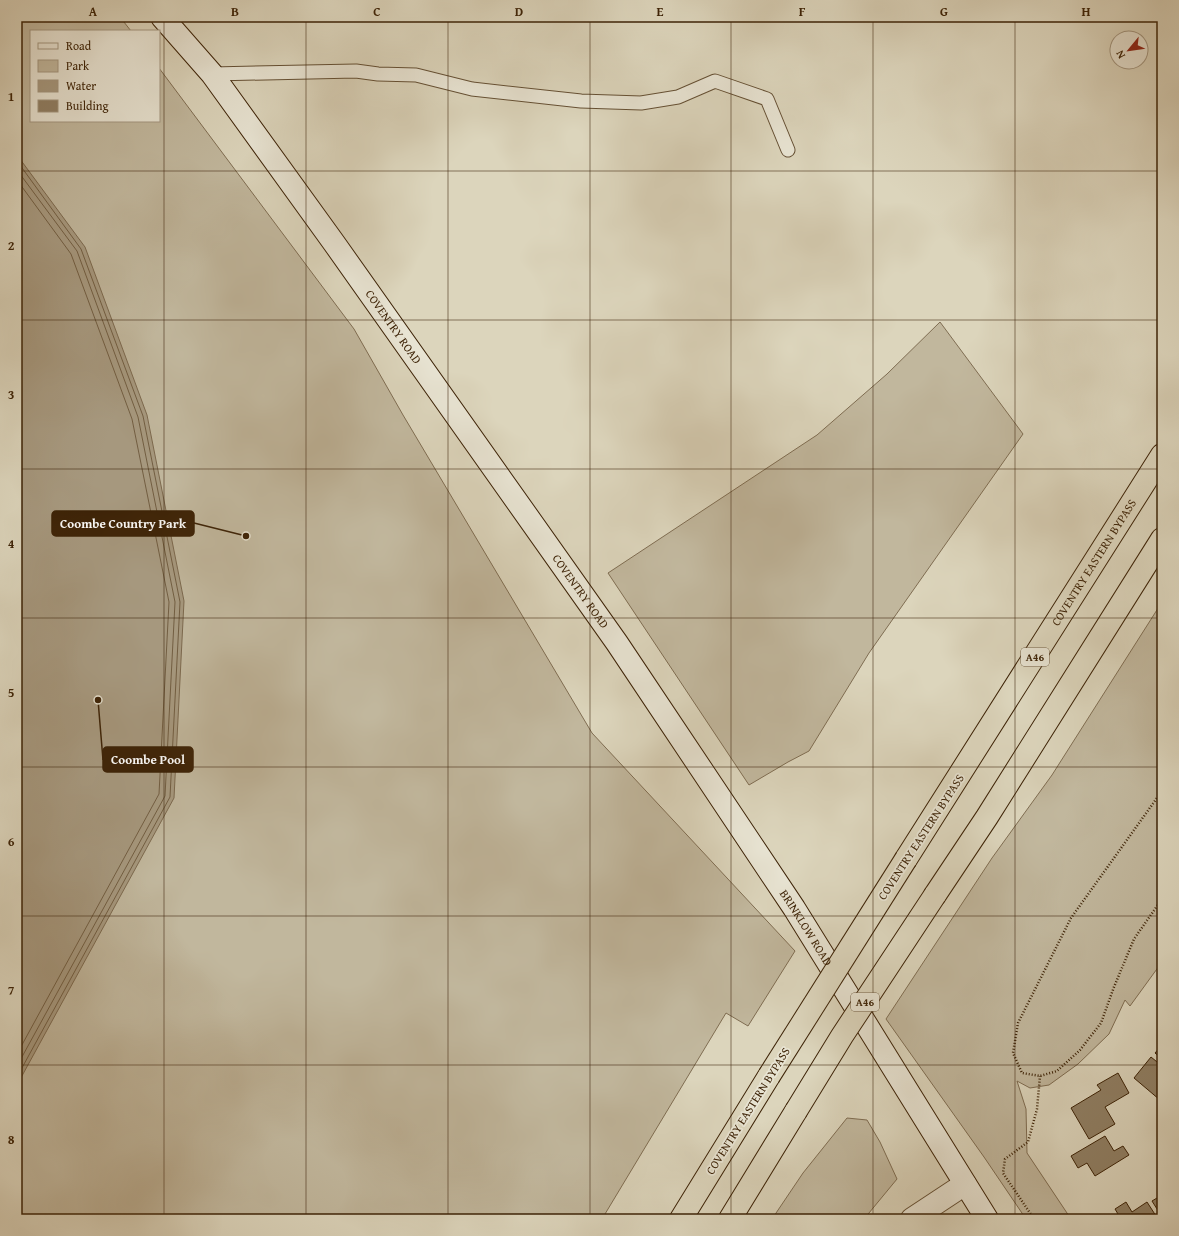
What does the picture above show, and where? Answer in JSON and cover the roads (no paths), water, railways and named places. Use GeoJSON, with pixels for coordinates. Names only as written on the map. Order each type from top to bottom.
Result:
{"type":"FeatureCollection","features":[{"type":"Feature","properties":{"kind":"highway","name":"COVENTRY EASTERN BYPASS"},"geometry":{"type":"LineString","coordinates":[[681,1219],[769,1076],[1162,455]]}},
{"type":"Feature","properties":{"kind":"highway","name":"A46"},"geometry":{"type":"LineString","coordinates":[[730,1219],[842,1036],[987,817],[1162,539]]}},
{"type":"Feature","properties":{"kind":"main road","name":"COVENTRY ROAD"},"geometry":{"type":"LineString","coordinates":[[162,17],[212,74],[617,643]]}},
{"type":"Feature","properties":{"kind":"main road","name":"BRINKLOW ROAD"},"geometry":{"type":"LineString","coordinates":[[617,643],[794,908],[986,1219]]}},
{"type":"Feature","properties":{"kind":"main road"},"geometry":{"type":"LineString","coordinates":[[912,1219],[965,1184]]}},
{"type":"Feature","properties":{"kind":"lane"},"geometry":{"type":"LineString","coordinates":[[212,74],[356,71],[378,74],[416,75],[472,89],[581,101],[641,103],[678,97],[715,81],[767,99],[788,150]]}},
{"type":"Feature","properties":{"kind":"water"},"geometry":{"type":"Polygon","coordinates":[[[17,155],[85,247],[147,415],[184,601],[174,798],[17,1085],[17,155]]]}},
{"type":"Feature","properties":{"kind":"place","name":"Coombe Country Park"},"geometry":{"type":"Point","coordinates":[246,536]}},
{"type":"Feature","properties":{"kind":"place","name":"Coombe Pool"},"geometry":{"type":"Point","coordinates":[98,700]}}]}
